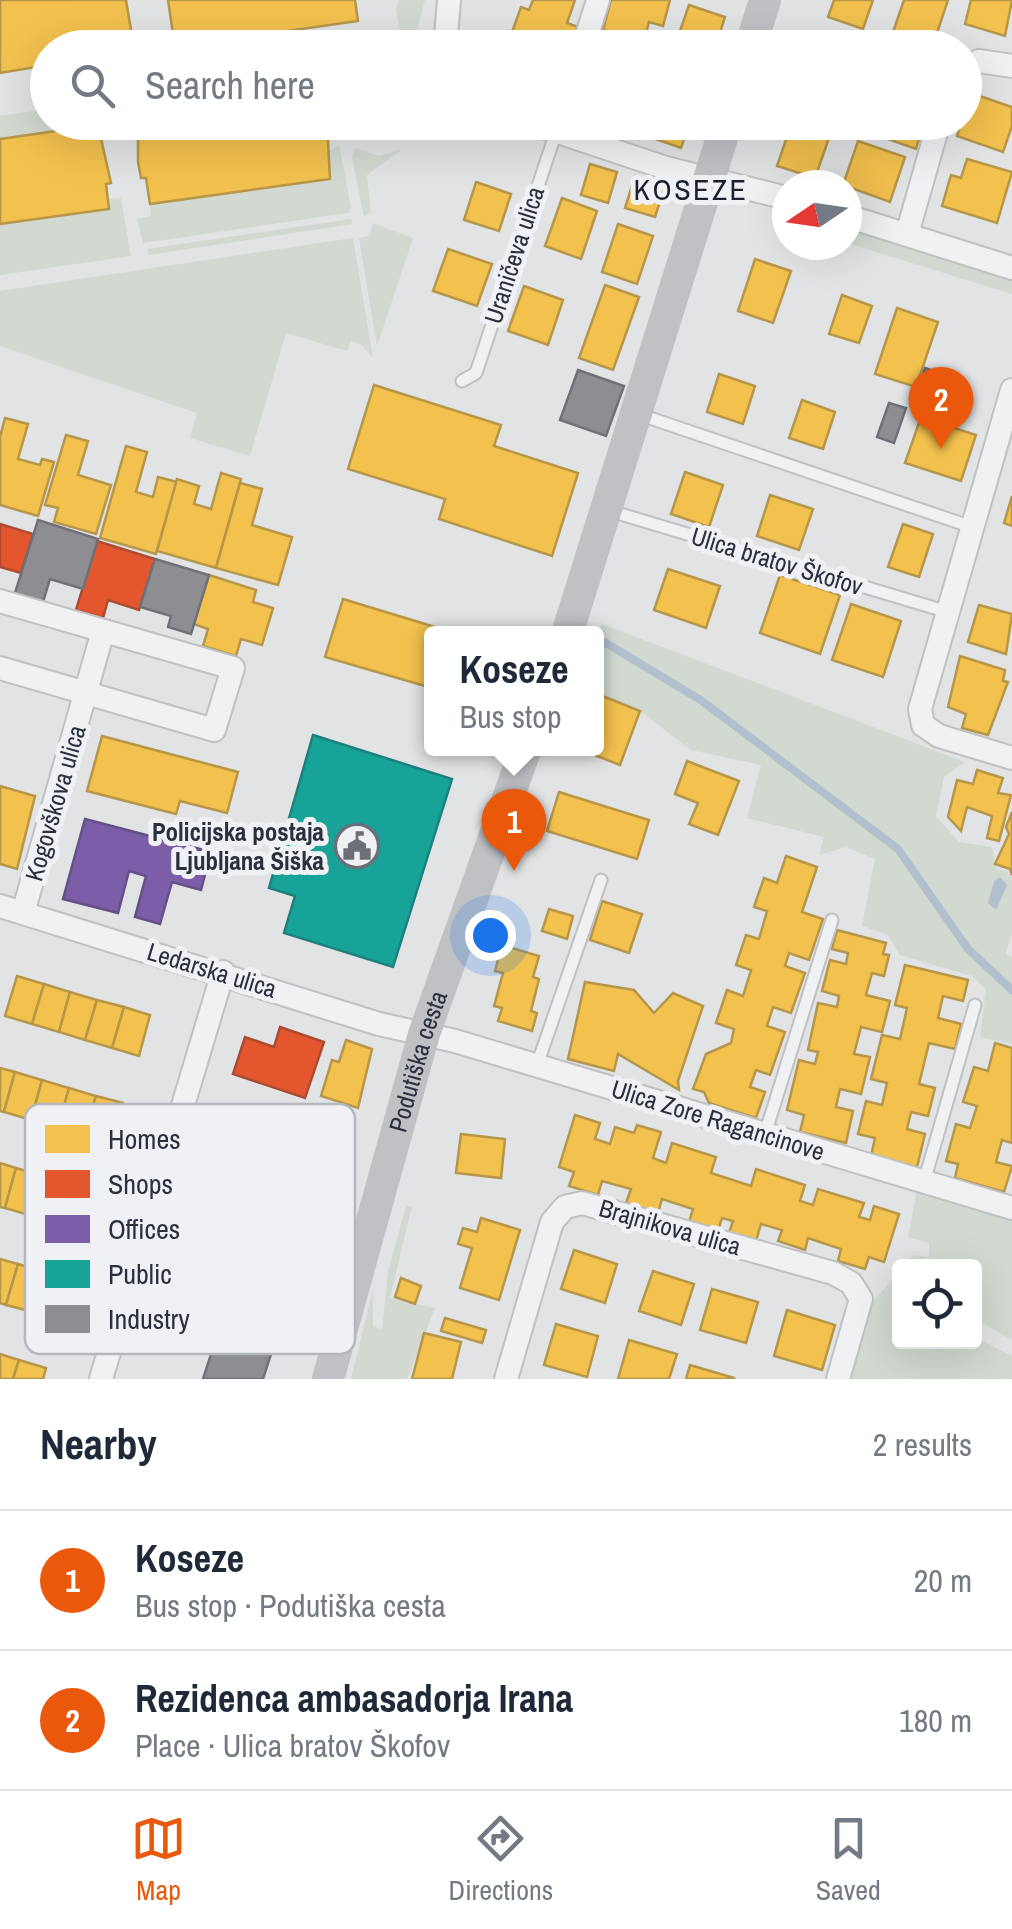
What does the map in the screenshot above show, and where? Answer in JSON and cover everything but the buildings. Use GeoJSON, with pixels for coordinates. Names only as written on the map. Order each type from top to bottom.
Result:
{"type":"FeatureCollection","features":[{"type":"Feature","properties":{"kind":"main road"},"geometry":{"type":"LineString","coordinates":[[756,30],[765,0]]}},
{"type":"Feature","properties":{"kind":"main road"},"geometry":{"type":"LineString","coordinates":[[570,626],[722,140]]}},
{"type":"Feature","properties":{"kind":"main road","name":"Podutiška cesta"},"geometry":{"type":"LineString","coordinates":[[355,1282],[424,1034],[523,756]]}},
{"type":"Feature","properties":{"kind":"main road","name":"Podutiška cesta"},"geometry":{"type":"LineString","coordinates":[[328,1379],[335,1354]]}},
{"type":"Feature","properties":{"kind":"street"},"geometry":{"type":"LineString","coordinates":[[444,30],[449,0]]}},
{"type":"Feature","properties":{"kind":"street"},"geometry":{"type":"LineString","coordinates":[[589,30],[598,0]]}},
{"type":"Feature","properties":{"kind":"street"},"geometry":{"type":"LineString","coordinates":[[982,61],[1012,66]]}},
{"type":"Feature","properties":{"kind":"street"},"geometry":{"type":"LineString","coordinates":[[594,140],[772,194]]}},
{"type":"Feature","properties":{"kind":"street"},"geometry":{"type":"LineString","coordinates":[[907,234],[935,140]]}},
{"type":"Feature","properties":{"kind":"street"},"geometry":{"type":"LineString","coordinates":[[862,220],[1012,268]]}},
{"type":"Feature","properties":{"kind":"street"},"geometry":{"type":"LineString","coordinates":[[1012,390],[920,708],[923,726],[939,736],[1012,758]]}},
{"type":"Feature","properties":{"kind":"street","name":"Kogovškova ulica"},"geometry":{"type":"LineString","coordinates":[[0,601],[232,668],[214,730],[0,668]]}},
{"type":"Feature","properties":{"kind":"street","name":"Kogovškova ulica"},"geometry":{"type":"LineString","coordinates":[[23,913],[103,631]]}},
{"type":"Feature","properties":{"kind":"street","name":"Ledarska ulica"},"geometry":{"type":"LineString","coordinates":[[0,906],[223,972],[379,1024],[424,1034]]}},
{"type":"Feature","properties":{"kind":"street"},"geometry":{"type":"LineString","coordinates":[[183,1104],[223,972]]}},
{"type":"Feature","properties":{"kind":"street","name":"Ulica Zore Ragancinove"},"geometry":{"type":"LineString","coordinates":[[424,1034],[1012,1208]]}},
{"type":"Feature","properties":{"kind":"street","name":"Brajnikova ulica"},"geometry":{"type":"LineString","coordinates":[[506,1379],[552,1222],[562,1209],[582,1203],[833,1273],[851,1282],[861,1298],[838,1379]]}},
{"type":"Feature","properties":{"kind":"street"},"geometry":{"type":"LineString","coordinates":[[101,1379],[108,1354]]}},
{"type":"Feature","properties":{"kind":"lane","name":"Uraničeva ulica"},"geometry":{"type":"LineString","coordinates":[[462,381],[476,373],[553,140]]}},
{"type":"Feature","properties":{"kind":"lane"},"geometry":{"type":"LineString","coordinates":[[638,414],[972,527]]}},
{"type":"Feature","properties":{"kind":"lane","name":"Ulica bratov Škofov"},"geometry":{"type":"LineString","coordinates":[[607,510],[948,612]]}},
{"type":"Feature","properties":{"kind":"lane"},"geometry":{"type":"LineString","coordinates":[[537,1065],[601,880]]}},
{"type":"Feature","properties":{"kind":"lane"},"geometry":{"type":"LineString","coordinates":[[765,1134],[832,920]]}},
{"type":"Feature","properties":{"kind":"lane"},"geometry":{"type":"LineString","coordinates":[[924,1182],[975,1005]]}},
{"type":"Feature","properties":{"kind":"shaded area"},"geometry":{"type":"Polygon","coordinates":[[[399,0],[425,0],[417,30],[399,30],[396,9],[399,0]]]}},
{"type":"Feature","properties":{"kind":"shaded area"},"geometry":{"type":"Polygon","coordinates":[[[30,112],[30,135],[0,139],[0,116],[30,112]]]}},
{"type":"Feature","properties":{"kind":"shaded area"},"geometry":{"type":"Polygon","coordinates":[[[339,145],[351,208],[348,213],[143,243],[137,219],[151,216],[150,204],[330,179],[327,152],[339,145]]]}},
{"type":"Feature","properties":{"kind":"shaded area"},"geometry":{"type":"Polygon","coordinates":[[[355,148],[379,156],[402,149],[367,175],[371,212],[364,217],[352,157],[355,148]]]}},
{"type":"Feature","properties":{"kind":"shaded area"},"geometry":{"type":"Polygon","coordinates":[[[121,198],[131,256],[0,275],[0,224],[109,209],[108,199],[121,198]]]}},
{"type":"Feature","properties":{"kind":"shaded area"},"geometry":{"type":"Polygon","coordinates":[[[351,219],[352,224],[149,255],[147,249],[351,219]]]}},
{"type":"Feature","properties":{"kind":"shaded area"},"geometry":{"type":"Polygon","coordinates":[[[373,223],[413,238],[377,346],[359,238],[370,236],[373,223]]]}},
{"type":"Feature","properties":{"kind":"shaded area"},"geometry":{"type":"Polygon","coordinates":[[[862,233],[1012,279],[1012,294],[862,248],[862,233]]]}},
{"type":"Feature","properties":{"kind":"shaded area"},"geometry":{"type":"Polygon","coordinates":[[[353,238],[373,358],[362,345],[351,341],[347,351],[286,333],[250,456],[190,438],[197,413],[0,346],[0,291],[353,238]]]}},
{"type":"Feature","properties":{"kind":"shaded area"},"geometry":{"type":"Polygon","coordinates":[[[601,626],[965,762],[944,777],[936,816],[959,842],[992,847],[996,869],[1007,871],[1012,878],[1012,932],[1006,954],[1012,957],[1012,1044],[980,1037],[986,989],[972,976],[900,955],[888,935],[862,926],[875,859],[846,847],[819,855],[824,837],[747,818],[761,765],[691,750],[640,711],[604,697],[601,626]]]}},
{"type":"Feature","properties":{"kind":"shaded area"},"geometry":{"type":"Polygon","coordinates":[[[917,1190],[1012,1219],[1012,1340],[982,1323],[982,1259],[909,1259],[913,1255],[929,1257],[929,1243],[908,1237],[917,1190]]]}},
{"type":"Feature","properties":{"kind":"shaded area"},"geometry":{"type":"Polygon","coordinates":[[[406,1206],[412,1206],[390,1298],[435,1308],[407,1379],[351,1379],[373,1290],[373,1327],[382,1329],[388,1272],[406,1206]]]}},
{"type":"Feature","properties":{"kind":"shaded area"},"geometry":{"type":"Polygon","coordinates":[[[892,1279],[892,1349],[982,1349],[982,1341],[1012,1356],[1012,1379],[847,1379],[864,1313],[892,1279]]]}},
{"type":"Feature","properties":{"kind":"water"},"geometry":{"type":"Polygon","coordinates":[[[1000,877],[1007,885],[996,910],[988,903],[994,881],[1000,877]]]}},
{"type":"Feature","properties":{"kind":"waterway"},"geometry":{"type":"LineString","coordinates":[[604,642],[702,701],[898,849],[968,949],[1012,990]]}},
{"type":"Feature","properties":{"kind":"place","name":"Rezidenca ambasadorja Irana"},"geometry":{"type":"Point","coordinates":[941,449]}},
{"type":"Feature","properties":{"kind":"place","name":"Policijska postaja Ljubljana Šiška"},"geometry":{"type":"Point","coordinates":[357,846]}},
{"type":"Feature","properties":{"kind":"place","name":"Koseze"},"geometry":{"type":"Point","coordinates":[514,871]}},
{"type":"Feature","properties":{"kind":"district","name":"KOSEZE"},"geometry":{"type":"Point","coordinates":[691,190]}}]}
